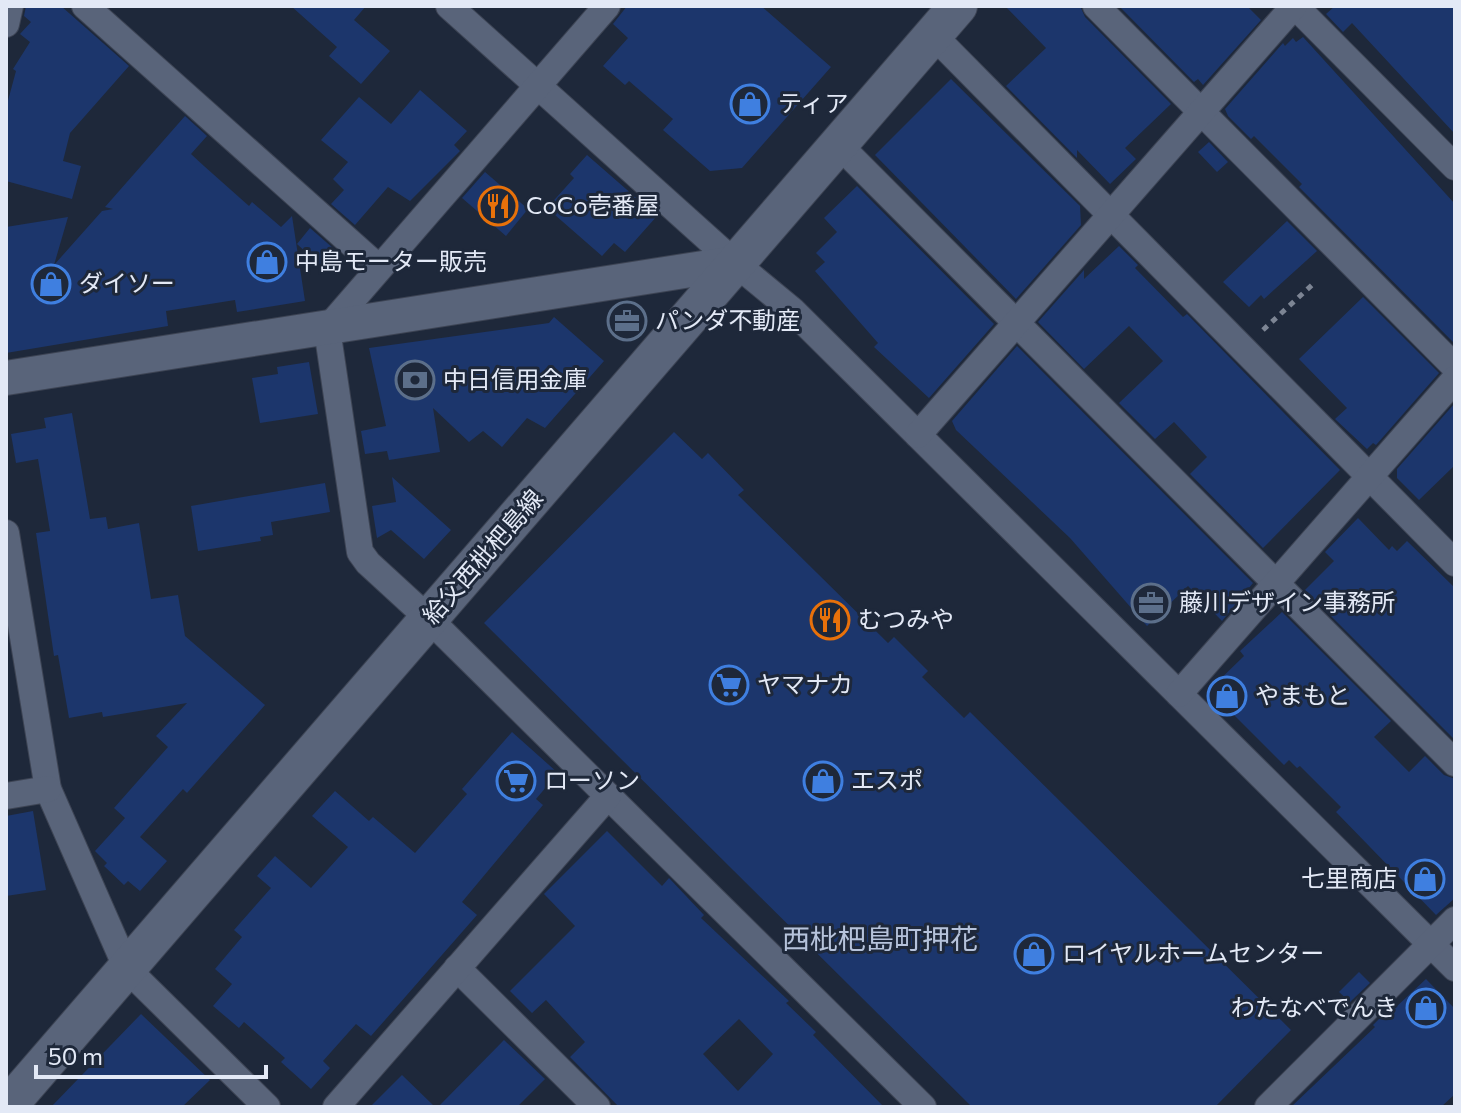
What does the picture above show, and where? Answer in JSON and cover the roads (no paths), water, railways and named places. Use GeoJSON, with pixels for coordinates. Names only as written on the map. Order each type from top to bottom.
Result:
{"type":"FeatureCollection","features":[{"type":"Feature","properties":{"kind":"main road","name":"給父西枇杷島線"},"geometry":{"type":"LineString","coordinates":[[7,1107],[958,6]]}},
{"type":"Feature","properties":{"kind":"street"},"geometry":{"type":"LineString","coordinates":[[6,24],[10,6]]}},
{"type":"Feature","properties":{"kind":"street"},"geometry":{"type":"LineString","coordinates":[[85,6],[379,268]]}},
{"type":"Feature","properties":{"kind":"street"},"geometry":{"type":"LineString","coordinates":[[449,6],[735,263],[792,310],[1455,968]]}},
{"type":"Feature","properties":{"kind":"street"},"geometry":{"type":"LineString","coordinates":[[607,6],[327,329],[360,552],[923,1107]]}},
{"type":"Feature","properties":{"kind":"street"},"geometry":{"type":"LineString","coordinates":[[1096,6],[1455,367]]}},
{"type":"Feature","properties":{"kind":"street"},"geometry":{"type":"LineString","coordinates":[[918,435],[1294,6],[1455,167]]}},
{"type":"Feature","properties":{"kind":"street"},"geometry":{"type":"LineString","coordinates":[[933,35],[1455,563]]}},
{"type":"Feature","properties":{"kind":"street"},"geometry":{"type":"LineString","coordinates":[[838,144],[1455,763]]}},
{"type":"Feature","properties":{"kind":"street"},"geometry":{"type":"LineString","coordinates":[[6,378],[735,263]]}},
{"type":"Feature","properties":{"kind":"street"},"geometry":{"type":"LineString","coordinates":[[1179,694],[1455,379]]}},
{"type":"Feature","properties":{"kind":"street"},"geometry":{"type":"LineString","coordinates":[[6,533],[48,789],[127,969],[267,1107]]}},
{"type":"Feature","properties":{"kind":"street"},"geometry":{"type":"LineString","coordinates":[[6,796],[48,789]]}},
{"type":"Feature","properties":{"kind":"street"},"geometry":{"type":"LineString","coordinates":[[336,1107],[608,796]]}},
{"type":"Feature","properties":{"kind":"street"},"geometry":{"type":"LineString","coordinates":[[1268,1107],[1455,920]]}},
{"type":"Feature","properties":{"kind":"street"},"geometry":{"type":"LineString","coordinates":[[457,968],[597,1107]]}},
{"type":"Feature","properties":{"kind":"place","name":"ティア"},"geometry":{"type":"Point","coordinates":[750,104]}},
{"type":"Feature","properties":{"kind":"place","name":"CoCo壱番屋"},"geometry":{"type":"Point","coordinates":[498,206]}},
{"type":"Feature","properties":{"kind":"place","name":"中島モーター販売"},"geometry":{"type":"Point","coordinates":[267,262]}},
{"type":"Feature","properties":{"kind":"place","name":"ダイソー"},"geometry":{"type":"Point","coordinates":[51,284]}},
{"type":"Feature","properties":{"kind":"place","name":"パンダ不動産"},"geometry":{"type":"Point","coordinates":[627,321]}},
{"type":"Feature","properties":{"kind":"place","name":"中日信用金庫"},"geometry":{"type":"Point","coordinates":[415,380]}},
{"type":"Feature","properties":{"kind":"place","name":"藤川デザイン事務所"},"geometry":{"type":"Point","coordinates":[1151,603]}},
{"type":"Feature","properties":{"kind":"place","name":"むつみや"},"geometry":{"type":"Point","coordinates":[830,620]}},
{"type":"Feature","properties":{"kind":"place","name":"ヤマナカ"},"geometry":{"type":"Point","coordinates":[729,685]}},
{"type":"Feature","properties":{"kind":"place","name":"やまもと"},"geometry":{"type":"Point","coordinates":[1227,696]}},
{"type":"Feature","properties":{"kind":"place","name":"ローソン"},"geometry":{"type":"Point","coordinates":[516,781]}},
{"type":"Feature","properties":{"kind":"place","name":"エスポ"},"geometry":{"type":"Point","coordinates":[823,781]}},
{"type":"Feature","properties":{"kind":"place","name":"七里商店"},"geometry":{"type":"Point","coordinates":[1425,879]}},
{"type":"Feature","properties":{"kind":"place","name":"ロイヤルホームセンター"},"geometry":{"type":"Point","coordinates":[1034,954]}},
{"type":"Feature","properties":{"kind":"place","name":"わたなべでんき"},"geometry":{"type":"Point","coordinates":[1426,1008]}},
{"type":"Feature","properties":{"kind":"district","name":"西枇杷島町押花"},"geometry":{"type":"Point","coordinates":[880,939]}}]}
